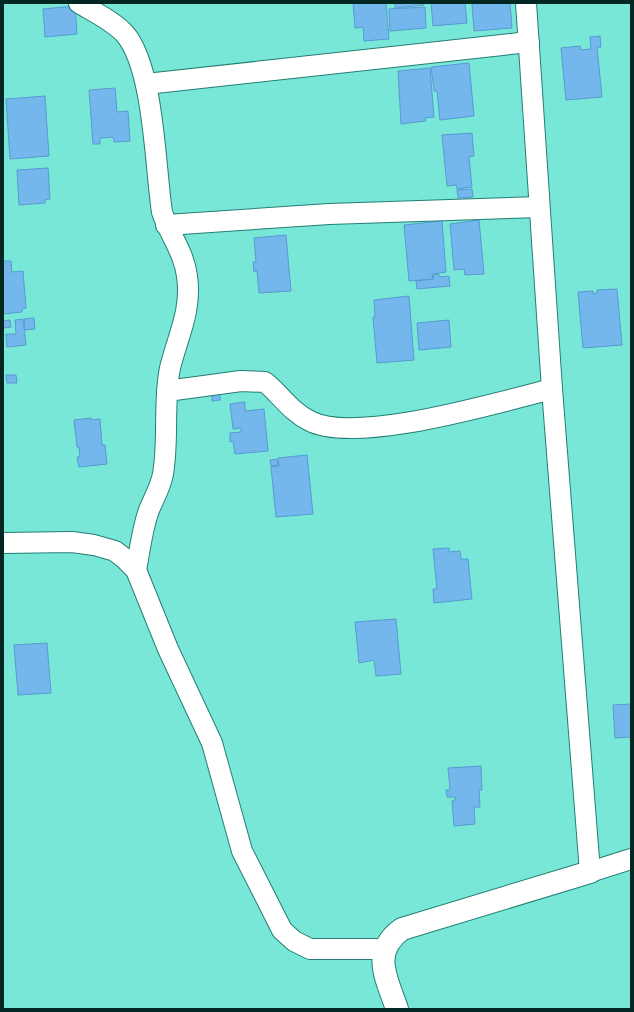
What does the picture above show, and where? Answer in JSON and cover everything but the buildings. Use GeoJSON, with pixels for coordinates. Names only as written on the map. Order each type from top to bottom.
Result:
{"type":"FeatureCollection","features":[{"type":"Feature","properties":{"kind":"street"},"geometry":{"type":"LineString","coordinates":[[79,3],[124,33],[132,44],[137,55],[146,84],[160,196],[166,225],[174,238],[185,263],[188,292],[187,312],[170,368],[167,391],[167,442],[162,476],[143,530],[136,570]]}},
{"type":"Feature","properties":{"kind":"street"},"geometry":{"type":"LineString","coordinates":[[526,3],[552,389],[590,872]]}},
{"type":"Feature","properties":{"kind":"street"},"geometry":{"type":"LineString","coordinates":[[146,84],[529,42]]}},
{"type":"Feature","properties":{"kind":"street"},"geometry":{"type":"LineString","coordinates":[[166,225],[337,213],[539,207]]}},
{"type":"Feature","properties":{"kind":"street"},"geometry":{"type":"LineString","coordinates":[[167,391],[241,381],[265,382],[296,414],[312,422],[331,428],[357,429],[417,420],[552,389]]}},
{"type":"Feature","properties":{"kind":"street"},"geometry":{"type":"LineString","coordinates":[[3,543],[72,542],[94,545],[115,551],[136,570],[168,649],[212,743],[242,851],[282,930],[294,941],[310,948],[385,949]]}},
{"type":"Feature","properties":{"kind":"street"},"geometry":{"type":"LineString","coordinates":[[397,1009],[383,965],[385,949],[393,936],[402,929],[631,859]]}}]}
